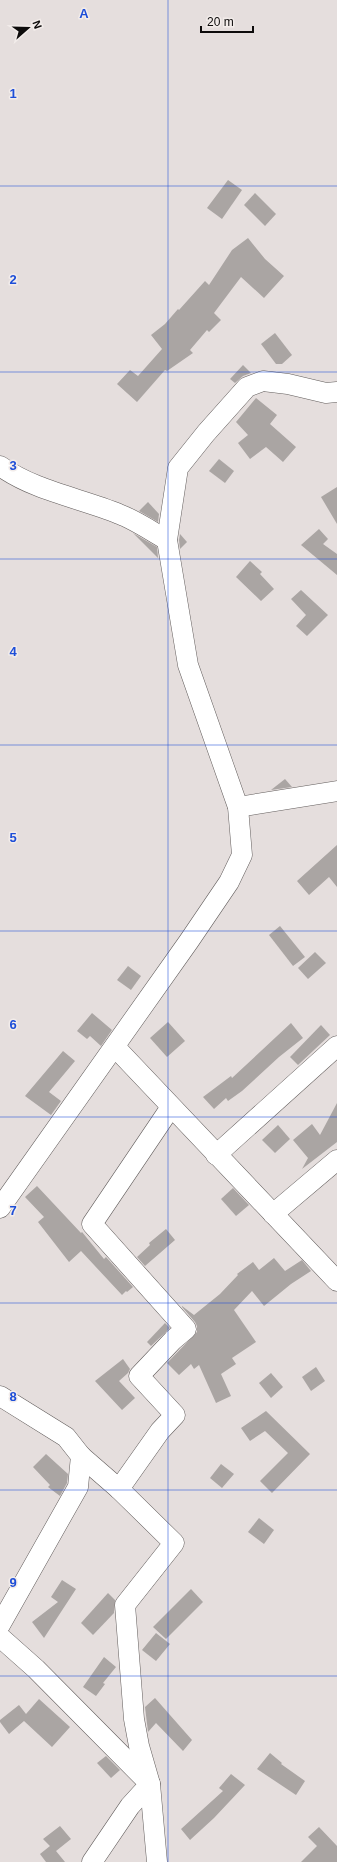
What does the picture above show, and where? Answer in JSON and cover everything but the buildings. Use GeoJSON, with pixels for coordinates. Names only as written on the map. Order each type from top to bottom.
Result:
{"type":"FeatureCollection","features":[{"type":"Feature","properties":{"kind":"street"},"geometry":{"type":"LineString","coordinates":[[0,1208],[115,1047],[229,882],[242,855],[238,808],[188,665],[167,540],[178,468],[247,387],[262,381],[288,384],[326,393],[337,392]]}},
{"type":"Feature","properties":{"kind":"street"},"geometry":{"type":"LineString","coordinates":[[0,466],[11,474],[44,488],[120,514],[167,540]]}},
{"type":"Feature","properties":{"kind":"street"},"geometry":{"type":"LineString","coordinates":[[238,808],[337,791]]}},
{"type":"Feature","properties":{"kind":"street"},"geometry":{"type":"LineString","coordinates":[[216,1155],[337,1046]]}},
{"type":"Feature","properties":{"kind":"street"},"geometry":{"type":"LineString","coordinates":[[115,1047],[337,1281]]}},
{"type":"Feature","properties":{"kind":"street"},"geometry":{"type":"LineString","coordinates":[[119,1489],[160,1431],[175,1415],[139,1376],[173,1340],[186,1329],[92,1224],[172,1107]]}},
{"type":"Feature","properties":{"kind":"street"},"geometry":{"type":"LineString","coordinates":[[273,1214],[337,1160]]}},
{"type":"Feature","properties":{"kind":"street"},"geometry":{"type":"LineString","coordinates":[[0,1396],[66,1437],[81,1456],[119,1489],[174,1543],[125,1605],[134,1719],[139,1746],[150,1784],[157,1862]]}},
{"type":"Feature","properties":{"kind":"street"},"geometry":{"type":"LineString","coordinates":[[0,1624],[78,1488],[81,1456]]}},
{"type":"Feature","properties":{"kind":"street"},"geometry":{"type":"LineString","coordinates":[[0,1637],[36,1669],[150,1784]]}},
{"type":"Feature","properties":{"kind":"street"},"geometry":{"type":"LineString","coordinates":[[92,1862],[130,1806],[150,1784]]}}]}
